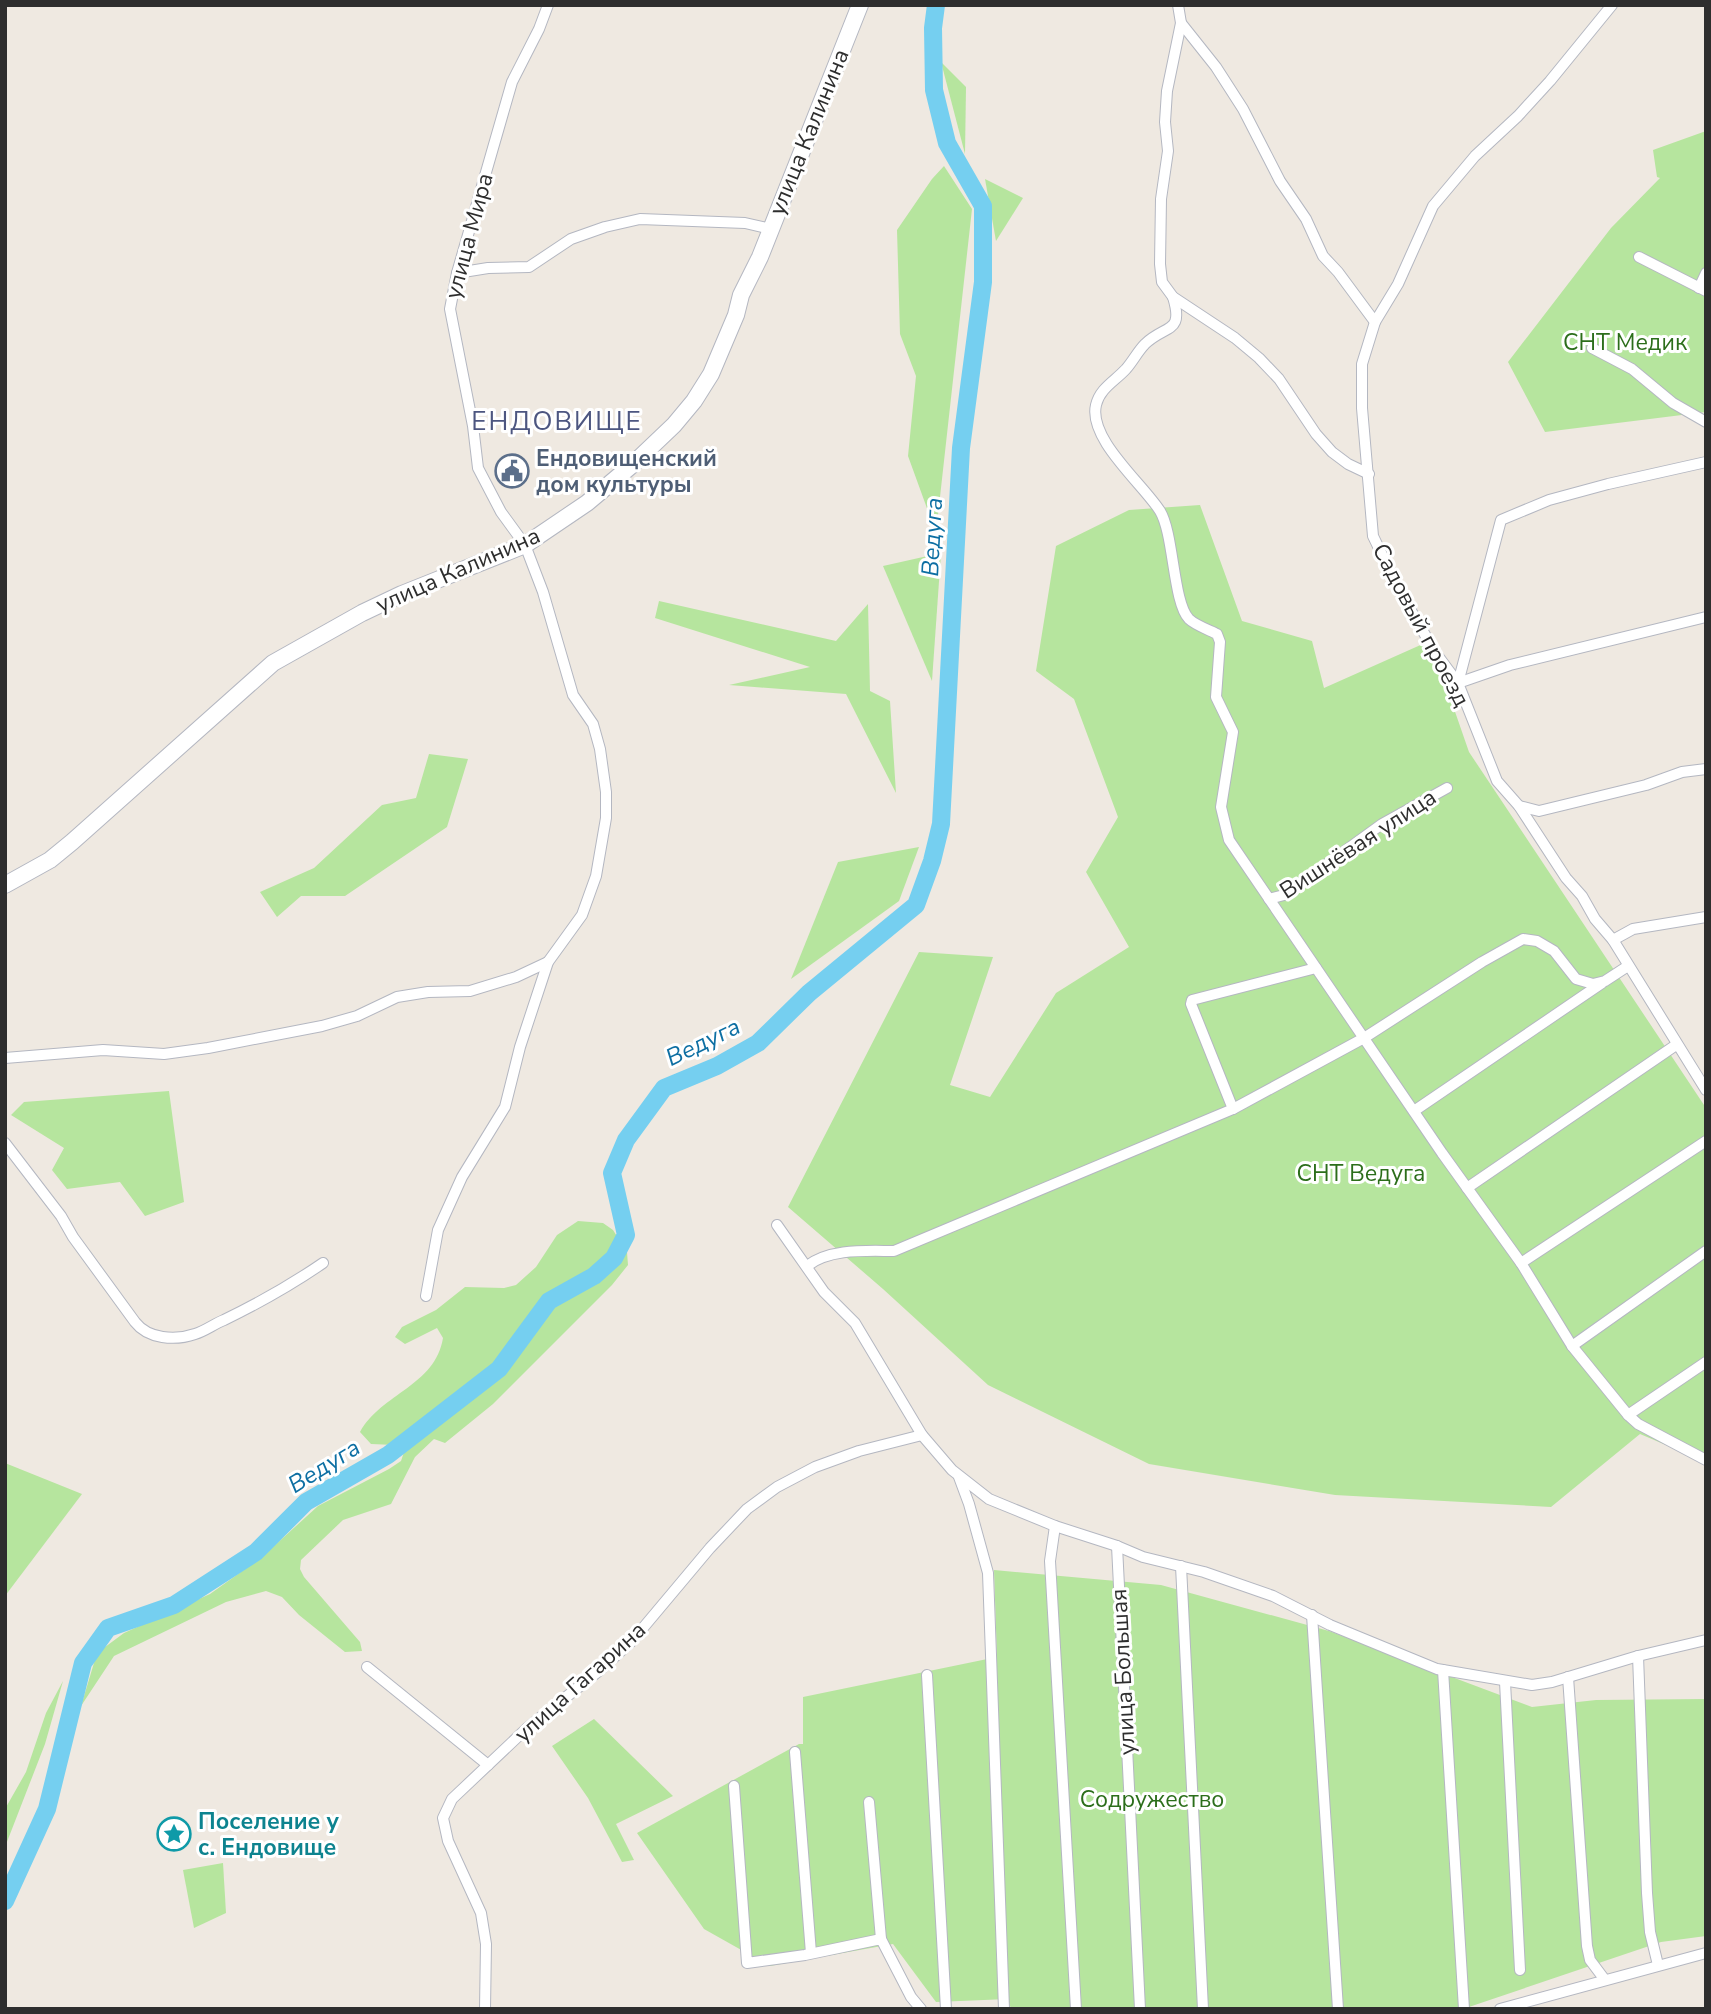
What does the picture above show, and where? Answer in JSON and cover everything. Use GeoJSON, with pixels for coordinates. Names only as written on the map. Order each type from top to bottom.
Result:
{"type":"FeatureCollection","features":[{"type":"Feature","properties":{"kind":"street","name":"улица Мира"},"geometry":{"type":"LineString","coordinates":[[548,5],[512,82],[457,273],[450,309],[473,426],[478,468],[501,512],[526,545],[573,695],[593,724],[600,748],[606,792],[606,818],[596,876],[582,915],[548,962]]}},
{"type":"Feature","properties":{"kind":"street","name":"улица Калинина"},"geometry":{"type":"LineString","coordinates":[[5,885],[31,872],[72,842],[273,663],[401,594],[526,545],[587,503],[674,425],[711,374],[860,5]]}},
{"type":"Feature","properties":{"kind":"street"},"geometry":{"type":"LineString","coordinates":[[1178,5],[1181,23],[1167,90],[1165,122],[1168,151],[1161,199],[1160,264],[1162,282],[1173,297],[1178,314],[1173,326],[1146,343],[1126,369],[1106,386],[1095,407],[1095,421],[1102,436],[1162,513],[1182,603],[1189,619],[1217,634],[1220,642],[1216,697],[1233,732],[1221,807],[1229,840],[1521,1263],[1572,1346],[1638,1424],[1706,1460]]}},
{"type":"Feature","properties":{"kind":"street","name":"Садовый проезд"},"geometry":{"type":"LineString","coordinates":[[1612,5],[1518,117],[1475,156],[1433,206],[1398,284],[1375,321],[1362,365],[1362,408],[1373,536],[1435,652],[1458,683],[1497,781],[1518,806],[1566,878],[1582,896],[1595,919],[1613,940],[1706,1090]]}},
{"type":"Feature","properties":{"kind":"street"},"geometry":{"type":"LineString","coordinates":[[1181,23],[1216,67],[1236,99],[1280,181],[1306,219],[1323,256],[1375,321]]}},
{"type":"Feature","properties":{"kind":"street"},"geometry":{"type":"LineString","coordinates":[[457,273],[488,268],[529,267],[571,239],[640,219],[745,223],[771,229]]}},
{"type":"Feature","properties":{"kind":"street"},"geometry":{"type":"LineString","coordinates":[[1639,257],[1702,290],[1706,273]]}},
{"type":"Feature","properties":{"kind":"street"},"geometry":{"type":"LineString","coordinates":[[1173,297],[1235,338],[1259,358],[1279,379],[1316,434],[1332,452],[1368,474]]}},
{"type":"Feature","properties":{"kind":"street"},"geometry":{"type":"LineString","coordinates":[[1592,348],[1632,369],[1673,403],[1706,422]]}},
{"type":"Feature","properties":{"kind":"street"},"geometry":{"type":"LineString","coordinates":[[1458,683],[1501,520],[1549,500],[1706,462]]}},
{"type":"Feature","properties":{"kind":"street"},"geometry":{"type":"LineString","coordinates":[[1458,683],[1510,665],[1706,617]]}},
{"type":"Feature","properties":{"kind":"street"},"geometry":{"type":"LineString","coordinates":[[1518,806],[1539,811],[1646,785],[1682,772],[1706,769]]}},
{"type":"Feature","properties":{"kind":"street","name":"Вишнёвая улица"},"geometry":{"type":"LineString","coordinates":[[1269,900],[1284,895],[1382,824],[1447,788]]}},
{"type":"Feature","properties":{"kind":"street"},"geometry":{"type":"LineString","coordinates":[[1613,940],[1633,929],[1706,917]]}},
{"type":"Feature","properties":{"kind":"street"},"geometry":{"type":"LineString","coordinates":[[807,1266],[817,1258],[860,1251],[894,1251],[1233,1109],[1364,1038],[1482,961],[1523,939],[1537,941],[1554,951],[1576,979],[1594,984],[1605,981]]}},
{"type":"Feature","properties":{"kind":"street"},"geometry":{"type":"LineString","coordinates":[[5,1058],[103,1050],[164,1054],[208,1048],[322,1026],[358,1016],[397,997],[428,992],[470,991],[516,977],[548,962]]}},
{"type":"Feature","properties":{"kind":"street"},"geometry":{"type":"LineString","coordinates":[[426,1296],[438,1230],[462,1177],[505,1107],[520,1047],[548,962]]}},
{"type":"Feature","properties":{"kind":"street"},"geometry":{"type":"LineString","coordinates":[[1414,1111],[1628,966]]}},
{"type":"Feature","properties":{"kind":"street"},"geometry":{"type":"LineString","coordinates":[[1233,1109],[1191,1004],[1192,1000],[1316,968]]}},
{"type":"Feature","properties":{"kind":"street"},"geometry":{"type":"LineString","coordinates":[[1467,1188],[1676,1045]]}},
{"type":"Feature","properties":{"kind":"street"},"geometry":{"type":"LineString","coordinates":[[1693,1072],[1706,1070]]}},
{"type":"Feature","properties":{"kind":"street"},"geometry":{"type":"LineString","coordinates":[[1521,1263],[1706,1141]]}},
{"type":"Feature","properties":{"kind":"street"},"geometry":{"type":"LineString","coordinates":[[5,1143],[61,1216],[73,1237],[139,1328],[152,1335],[169,1338],[194,1335],[260,1303],[323,1263]]}},
{"type":"Feature","properties":{"kind":"street"},"geometry":{"type":"LineString","coordinates":[[777,1225],[824,1292],[855,1323],[922,1435],[958,1475],[989,1499],[1143,1557],[1181,1566],[1273,1596],[1330,1626],[1443,1670],[1532,1685],[1706,1640]]}},
{"type":"Feature","properties":{"kind":"street"},"geometry":{"type":"LineString","coordinates":[[1572,1346],[1706,1251]]}},
{"type":"Feature","properties":{"kind":"street"},"geometry":{"type":"LineString","coordinates":[[1628,1415],[1706,1362]]}},
{"type":"Feature","properties":{"kind":"street","name":"улица Гагарина"},"geometry":{"type":"LineString","coordinates":[[484,2008],[486,1944],[481,1913],[448,1841],[443,1818],[452,1799],[526,1729],[632,1641],[710,1548],[747,1509],[777,1487],[815,1467],[859,1451],[922,1435]]}},
{"type":"Feature","properties":{"kind":"street"},"geometry":{"type":"LineString","coordinates":[[958,1475],[988,1573],[1004,2009]]}},
{"type":"Feature","properties":{"kind":"street"},"geometry":{"type":"LineString","coordinates":[[1055,1526],[1050,1561],[1076,2009]]}},
{"type":"Feature","properties":{"kind":"street","name":"улица Большая"},"geometry":{"type":"LineString","coordinates":[[1117,1546],[1140,2009]]}},
{"type":"Feature","properties":{"kind":"street"},"geometry":{"type":"LineString","coordinates":[[1181,1566],[1203,2009]]}},
{"type":"Feature","properties":{"kind":"street"},"geometry":{"type":"LineString","coordinates":[[1312,1615],[1338,2009]]}},
{"type":"Feature","properties":{"kind":"street"},"geometry":{"type":"LineString","coordinates":[[1638,1656],[1647,1894],[1650,1932],[1658,1965]]}},
{"type":"Feature","properties":{"kind":"street"},"geometry":{"type":"LineString","coordinates":[[367,1667],[488,1765]]}},
{"type":"Feature","properties":{"kind":"street"},"geometry":{"type":"LineString","coordinates":[[1443,1670],[1464,2009]]}},
{"type":"Feature","properties":{"kind":"street"},"geometry":{"type":"LineString","coordinates":[[927,1675],[946,2009]]}},
{"type":"Feature","properties":{"kind":"street"},"geometry":{"type":"LineString","coordinates":[[1568,1677],[1587,1946],[1590,1960],[1605,1980]]}},
{"type":"Feature","properties":{"kind":"street"},"geometry":{"type":"LineString","coordinates":[[1505,1682],[1520,1970]]}},
{"type":"Feature","properties":{"kind":"street"},"geometry":{"type":"LineString","coordinates":[[795,1752],[811,1953]]}},
{"type":"Feature","properties":{"kind":"street"},"geometry":{"type":"LineString","coordinates":[[734,1786],[747,1963],[881,1939]]}},
{"type":"Feature","properties":{"kind":"street"},"geometry":{"type":"LineString","coordinates":[[869,1802],[881,1939],[911,1997],[921,2009]]}},
{"type":"Feature","properties":{"kind":"street"},"geometry":{"type":"LineString","coordinates":[[1500,2009],[1702,1954]]}},
{"type":"Feature","properties":{"kind":"green space"},"geometry":{"type":"Polygon","coordinates":[[[941,62],[966,87],[965,154],[941,62]]]}},
{"type":"Feature","properties":{"kind":"green space","name":"СНТ Медик"},"geometry":{"type":"Polygon","coordinates":[[[1706,131],[1706,412],[1545,432],[1508,362],[1611,228],[1660,178],[1657,177],[1653,150],[1706,131]]]}},
{"type":"Feature","properties":{"kind":"green space"},"geometry":{"type":"Polygon","coordinates":[[[944,166],[972,209],[936,533],[908,456],[916,376],[900,334],[897,230],[944,166]]]}},
{"type":"Feature","properties":{"kind":"green space"},"geometry":{"type":"Polygon","coordinates":[[[985,179],[1023,198],[996,241],[985,179]]]}},
{"type":"Feature","properties":{"kind":"green space","name":"СНТ Ведуга"},"geometry":{"type":"Polygon","coordinates":[[[1200,505],[1242,621],[1312,641],[1324,688],[1425,643],[1444,680],[1469,752],[1706,1108],[1706,1462],[1640,1434],[1551,1507],[1335,1495],[1149,1464],[988,1385],[788,1207],[919,952],[993,957],[950,1085],[990,1097],[1056,993],[1129,947],[1086,872],[1118,817],[1074,699],[1036,671],[1056,546],[1129,510],[1200,505]]]}},
{"type":"Feature","properties":{"kind":"green space"},"geometry":{"type":"Polygon","coordinates":[[[941,553],[932,681],[883,566],[941,553]]]}},
{"type":"Feature","properties":{"kind":"green space"},"geometry":{"type":"Polygon","coordinates":[[[659,601],[836,641],[868,604],[870,691],[890,701],[896,793],[846,694],[729,685],[810,667],[655,618],[659,601]]]}},
{"type":"Feature","properties":{"kind":"green space"},"geometry":{"type":"Polygon","coordinates":[[[429,754],[468,759],[447,827],[345,896],[301,896],[277,917],[260,892],[314,868],[382,805],[416,798],[429,754]]]}},
{"type":"Feature","properties":{"kind":"green space"},"geometry":{"type":"Polygon","coordinates":[[[919,847],[899,901],[791,979],[838,862],[919,847]]]}},
{"type":"Feature","properties":{"kind":"green space"},"geometry":{"type":"Polygon","coordinates":[[[169,1091],[184,1202],[145,1216],[120,1182],[67,1189],[52,1170],[64,1148],[11,1115],[24,1102],[169,1091]]]}},
{"type":"Feature","properties":{"kind":"green space"},"geometry":{"type":"Polygon","coordinates":[[[578,1221],[603,1223],[613,1230],[627,1252],[628,1265],[612,1285],[493,1404],[445,1443],[434,1439],[415,1457],[391,1504],[343,1520],[301,1560],[300,1569],[304,1577],[360,1642],[362,1651],[345,1652],[299,1615],[282,1597],[266,1591],[226,1602],[114,1656],[81,1706],[97,1653],[124,1633],[210,1594],[262,1557],[318,1506],[401,1461],[405,1449],[395,1445],[371,1444],[360,1432],[381,1408],[419,1379],[438,1354],[443,1338],[437,1328],[405,1344],[395,1337],[402,1327],[436,1310],[465,1287],[504,1288],[516,1285],[536,1267],[557,1235],[578,1221]]]}},
{"type":"Feature","properties":{"kind":"green space"},"geometry":{"type":"Polygon","coordinates":[[[5,1463],[82,1494],[5,1596],[5,1463]]]}},
{"type":"Feature","properties":{"kind":"green space","name":"Содружество"},"geometry":{"type":"Polygon","coordinates":[[[994,1570],[1161,1585],[1329,1631],[1532,1707],[1596,1700],[1706,1699],[1706,1936],[1661,1942],[1463,2009],[1011,2009],[1008,1999],[936,2002],[893,1944],[770,1966],[704,1929],[637,1833],[803,1744],[803,1697],[997,1657],[994,1570]]]}},
{"type":"Feature","properties":{"kind":"green space"},"geometry":{"type":"Polygon","coordinates":[[[63,1681],[45,1744],[5,1847],[5,1809],[26,1772],[46,1713],[63,1681]]]}},
{"type":"Feature","properties":{"kind":"green space"},"geometry":{"type":"Polygon","coordinates":[[[594,1719],[673,1796],[616,1824],[634,1860],[622,1862],[588,1798],[552,1746],[594,1719]]]}},
{"type":"Feature","properties":{"kind":"green space"},"geometry":{"type":"Polygon","coordinates":[[[223,1863],[226,1913],[194,1928],[183,1870],[223,1863]]]}},
{"type":"Feature","properties":{"kind":"waterway","name":"Ведуга"},"geometry":{"type":"LineString","coordinates":[[5,1901],[47,1809],[83,1663],[108,1628],[174,1605],[256,1552],[306,1502],[388,1455],[499,1369],[549,1301],[594,1276],[614,1258],[626,1235],[612,1173],[626,1140],[664,1088],[717,1066],[758,1043],[809,993],[916,905],[932,861],[941,824],[961,448],[983,282],[983,206],[947,143],[934,90],[933,28],[936,5]]}},
{"type":"Feature","properties":{"kind":"place","name":"Ендовищенский дом культуры"},"geometry":{"type":"Point","coordinates":[512,471]}},
{"type":"Feature","properties":{"kind":"place","name":"Поселение у с. Ендовище"},"geometry":{"type":"Point","coordinates":[174,1834]}},
{"type":"Feature","properties":{"kind":"district","name":"ЕНДОВИЩЕ"},"geometry":{"type":"Point","coordinates":[557,421]}}]}
